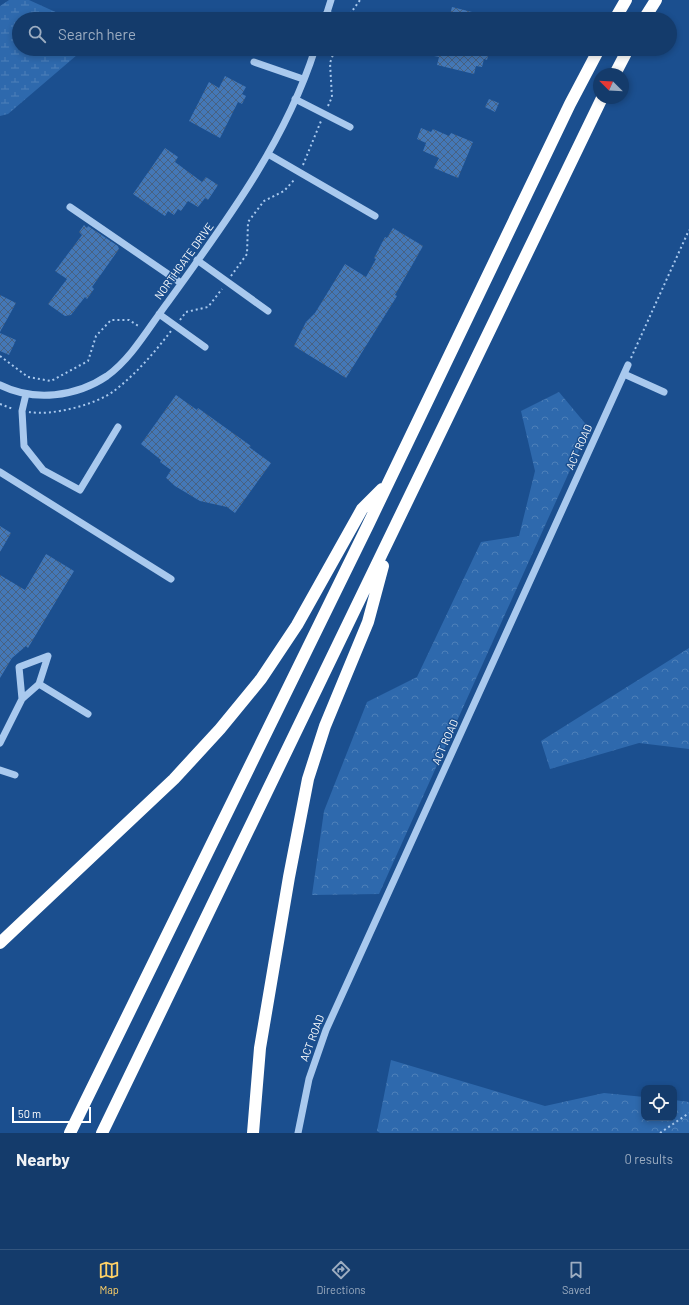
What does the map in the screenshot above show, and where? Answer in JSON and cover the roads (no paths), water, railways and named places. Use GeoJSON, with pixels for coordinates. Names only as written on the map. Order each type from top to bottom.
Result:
{"type":"FeatureCollection","features":[{"type":"Feature","properties":{"kind":"highway"},"geometry":{"type":"LineString","coordinates":[[619,12],[626,0]]}},
{"type":"Feature","properties":{"kind":"highway"},"geometry":{"type":"LineString","coordinates":[[648,12],[656,0]]}},
{"type":"Feature","properties":{"kind":"highway"},"geometry":{"type":"LineString","coordinates":[[70,1133],[390,481],[570,104],[595,56]]}},
{"type":"Feature","properties":{"kind":"highway"},"geometry":{"type":"LineString","coordinates":[[618,68],[624,56]]}},
{"type":"Feature","properties":{"kind":"highway"},"geometry":{"type":"LineString","coordinates":[[102,1133],[391,538],[599,104]]}},
{"type":"Feature","properties":{"kind":"highway"},"geometry":{"type":"LineString","coordinates":[[0,943],[174,780],[220,729],[261,679],[297,625],[362,509],[390,481]]}},
{"type":"Feature","properties":{"kind":"highway"},"geometry":{"type":"LineString","coordinates":[[252,1133],[260,1048],[288,877],[308,779],[325,726],[368,622],[391,538]]}},
{"type":"Feature","properties":{"kind":"street"},"geometry":{"type":"LineString","coordinates":[[326,12],[331,0]]}},
{"type":"Feature","properties":{"kind":"street","name":"NORTHGATE DRIVE"},"geometry":{"type":"LineString","coordinates":[[0,385],[26,394],[59,395],[91,386],[118,367],[159,314],[228,218],[268,154],[295,99],[312,56]]}},
{"type":"Feature","properties":{"kind":"street"},"geometry":{"type":"LineString","coordinates":[[254,62],[303,79]]}},
{"type":"Feature","properties":{"kind":"street"},"geometry":{"type":"LineString","coordinates":[[295,99],[350,127]]}},
{"type":"Feature","properties":{"kind":"street"},"geometry":{"type":"LineString","coordinates":[[268,154],[375,216]]}},
{"type":"Feature","properties":{"kind":"street"},"geometry":{"type":"LineString","coordinates":[[70,207],[181,283]]}},
{"type":"Feature","properties":{"kind":"street"},"geometry":{"type":"LineString","coordinates":[[198,260],[268,311]]}},
{"type":"Feature","properties":{"kind":"street"},"geometry":{"type":"LineString","coordinates":[[159,314],[205,346]]}},
{"type":"Feature","properties":{"kind":"street","name":"ACT ROAD"},"geometry":{"type":"LineString","coordinates":[[298,1133],[309,1079],[326,1030],[628,365]]}},
{"type":"Feature","properties":{"kind":"street"},"geometry":{"type":"LineString","coordinates":[[624,374],[664,392]]}},
{"type":"Feature","properties":{"kind":"street"},"geometry":{"type":"LineString","coordinates":[[26,394],[22,411],[24,446],[43,470],[80,490],[118,427]]}},
{"type":"Feature","properties":{"kind":"street"},"geometry":{"type":"LineString","coordinates":[[0,472],[171,579]]}},
{"type":"Feature","properties":{"kind":"street"},"geometry":{"type":"LineString","coordinates":[[0,742],[22,699],[39,684],[48,656],[19,667],[22,699]]}},
{"type":"Feature","properties":{"kind":"street"},"geometry":{"type":"LineString","coordinates":[[39,684],[88,714]]}},
{"type":"Feature","properties":{"kind":"street"},"geometry":{"type":"LineString","coordinates":[[0,770],[15,775]]}}]}
